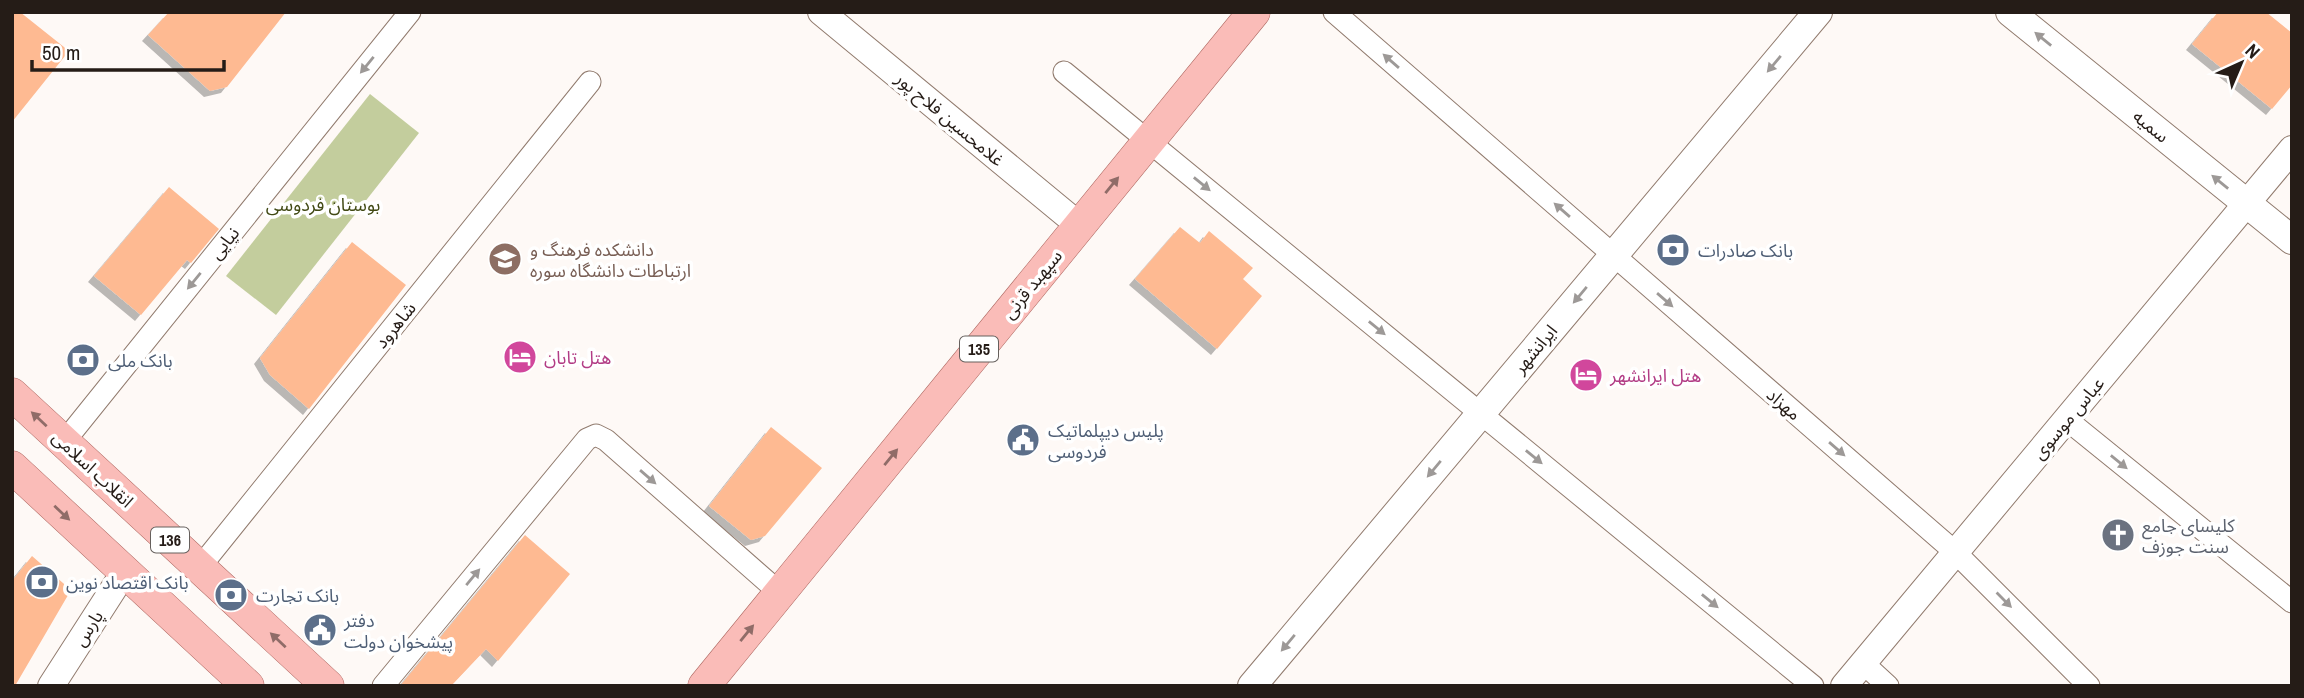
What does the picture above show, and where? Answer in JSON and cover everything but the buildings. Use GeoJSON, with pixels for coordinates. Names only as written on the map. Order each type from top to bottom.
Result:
{"type":"FeatureCollection","features":[{"type":"Feature","properties":{"kind":"main road","name":"سپهبد قرنی"},"geometry":{"type":"LineString","coordinates":[[704,686],[1254,12]]}},
{"type":"Feature","properties":{"kind":"main road","name":"ایرانشهر"},"geometry":{"type":"LineString","coordinates":[[1252,686],[1818,12]]}},
{"type":"Feature","properties":{"kind":"main road","name":"سمیه"},"geometry":{"type":"LineString","coordinates":[[2010,12],[2292,240]]}},
{"type":"Feature","properties":{"kind":"main road","name":"انقلاب اسلامی"},"geometry":{"type":"LineString","coordinates":[[12,394],[328,686]]}},
{"type":"Feature","properties":{"kind":"main road"},"geometry":{"type":"LineString","coordinates":[[12,467],[248,686]]}},
{"type":"Feature","properties":{"kind":"street","name":"نیایی"},"geometry":{"type":"LineString","coordinates":[[64,442],[410,12]]}},
{"type":"Feature","properties":{"kind":"street","name":"غلامحسین فلاح‌ پور"},"geometry":{"type":"LineString","coordinates":[[821,12],[1080,226]]}},
{"type":"Feature","properties":{"kind":"street","name":"مهزاد"},"geometry":{"type":"LineString","coordinates":[[1334,12],[1955,552],[2089,686]]}},
{"type":"Feature","properties":{"kind":"street"},"geometry":{"type":"LineString","coordinates":[[1064,72],[1813,686]]}},
{"type":"Feature","properties":{"kind":"street","name":"شاهرود"},"geometry":{"type":"LineString","coordinates":[[200,567],[590,82]]}},
{"type":"Feature","properties":{"kind":"street","name":"عباس موسوی"},"geometry":{"type":"LineString","coordinates":[[1844,686],[2292,149]]}},
{"type":"Feature","properties":{"kind":"street"},"geometry":{"type":"LineString","coordinates":[[2066,419],[2292,602]]}},
{"type":"Feature","properties":{"kind":"street"},"geometry":{"type":"LineString","coordinates":[[383,686],[587,439],[596,435],[606,440],[780,593]]}},
{"type":"Feature","properties":{"kind":"street","name":"پارس"},"geometry":{"type":"LineString","coordinates":[[51,686],[125,571]]}},
{"type":"Feature","properties":{"kind":"street"},"geometry":{"type":"LineString","coordinates":[[1863,663],[1888,686]]}},
{"type":"Feature","properties":{"kind":"green space","name":"بوستان فردوسی"},"geometry":{"type":"Polygon","coordinates":[[[370,94],[419,133],[276,315],[226,276],[370,94]]]}},
{"type":"Feature","properties":{"kind":"place","name":"بانک صادرات"},"geometry":{"type":"Point","coordinates":[1673,250]}},
{"type":"Feature","properties":{"kind":"place","name":"دانشکده فرهنگ و ارتباطات دانشگاه سوره"},"geometry":{"type":"Point","coordinates":[505,259]}},
{"type":"Feature","properties":{"kind":"place","name":"هتل تابان"},"geometry":{"type":"Point","coordinates":[520,357]}},
{"type":"Feature","properties":{"kind":"place","name":"بانک ملی"},"geometry":{"type":"Point","coordinates":[83,360]}},
{"type":"Feature","properties":{"kind":"place","name":"هتل ایرانشهر"},"geometry":{"type":"Point","coordinates":[1586,375]}},
{"type":"Feature","properties":{"kind":"place","name":"پلیس دیپلماتیک فردوسی"},"geometry":{"type":"Point","coordinates":[1023,440]}},
{"type":"Feature","properties":{"kind":"place","name":"کلیسای جامع سنت جوزف"},"geometry":{"type":"Point","coordinates":[2118,535]}},
{"type":"Feature","properties":{"kind":"place","name":"بانک اقتصاد نوین"},"geometry":{"type":"Point","coordinates":[42,582]}},
{"type":"Feature","properties":{"kind":"place","name":"بانک تجارت"},"geometry":{"type":"Point","coordinates":[231,595]}},
{"type":"Feature","properties":{"kind":"place","name":"دفتر پیشخوان دولت"},"geometry":{"type":"Point","coordinates":[320,630]}}]}
